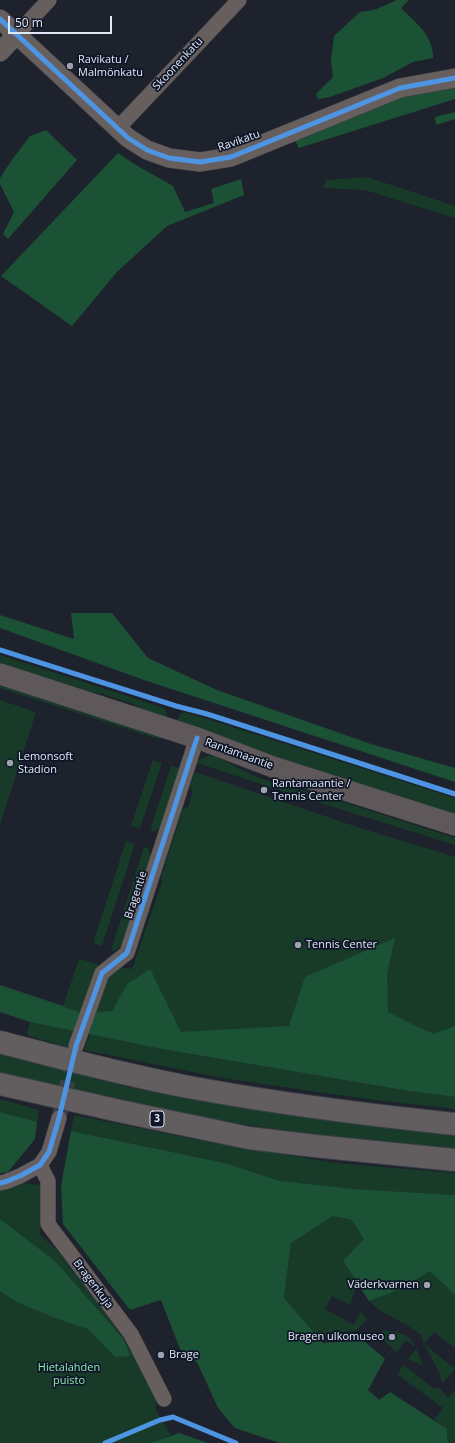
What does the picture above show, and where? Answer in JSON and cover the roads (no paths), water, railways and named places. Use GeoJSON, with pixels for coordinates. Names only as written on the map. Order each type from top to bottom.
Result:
{"type":"FeatureCollection","features":[{"type":"Feature","properties":{"kind":"highway"},"geometry":{"type":"LineString","coordinates":[[0,1042],[84,1064],[219,1092],[375,1116],[455,1124]]}},
{"type":"Feature","properties":{"kind":"highway","name":"3"},"geometry":{"type":"LineString","coordinates":[[0,1084],[249,1138],[455,1160]]}},
{"type":"Feature","properties":{"kind":"main road","name":"Rantamaantie"},"geometry":{"type":"LineString","coordinates":[[0,674],[197,738],[273,767],[455,826]]}},
{"type":"Feature","properties":{"kind":"street"},"geometry":{"type":"LineString","coordinates":[[0,52],[49,0]]}},
{"type":"Feature","properties":{"kind":"street","name":"Skoonenkatu"},"geometry":{"type":"LineString","coordinates":[[118,128],[239,0]]}},
{"type":"Feature","properties":{"kind":"street","name":"Ravikatu"},"geometry":{"type":"LineString","coordinates":[[0,19],[128,138],[148,150],[169,158],[200,162],[231,157],[400,88],[455,78]]}},
{"type":"Feature","properties":{"kind":"street","name":"Bragentie"},"geometry":{"type":"LineString","coordinates":[[76,1046],[102,973],[127,953],[197,738]]}},
{"type":"Feature","properties":{"kind":"street"},"geometry":{"type":"LineString","coordinates":[[0,1183],[20,1176],[40,1164],[49,1152],[59,1118]]}},
{"type":"Feature","properties":{"kind":"street","name":"Bragenkuja"},"geometry":{"type":"LineString","coordinates":[[40,1164],[48,1181],[48,1224],[131,1334],[164,1399]]}},
{"type":"Feature","properties":{"kind":"tunnel"},"geometry":{"type":"LineString","coordinates":[[59,1118],[74,1053]]}},
{"type":"Feature","properties":{"kind":"place","name":"Ravikatu / Malmönkatu"},"geometry":{"type":"Point","coordinates":[70,66]}},
{"type":"Feature","properties":{"kind":"place","name":"Lemonsoft Stadion"},"geometry":{"type":"Point","coordinates":[10,763]}},
{"type":"Feature","properties":{"kind":"place","name":"Rantamaantie / Tennis Center"},"geometry":{"type":"Point","coordinates":[264,790]}},
{"type":"Feature","properties":{"kind":"place","name":"Tennis Center"},"geometry":{"type":"Point","coordinates":[298,945]}},
{"type":"Feature","properties":{"kind":"place","name":"Väderkvarnen"},"geometry":{"type":"Point","coordinates":[427,1285]}},
{"type":"Feature","properties":{"kind":"place","name":"Bragen ulkomuseo"},"geometry":{"type":"Point","coordinates":[392,1337]}},
{"type":"Feature","properties":{"kind":"place","name":"Brage"},"geometry":{"type":"Point","coordinates":[161,1355]}},
{"type":"Feature","properties":{"kind":"park label","name":"Hietalahden puisto"},"geometry":{"type":"Point","coordinates":[69,1374]}}]}
